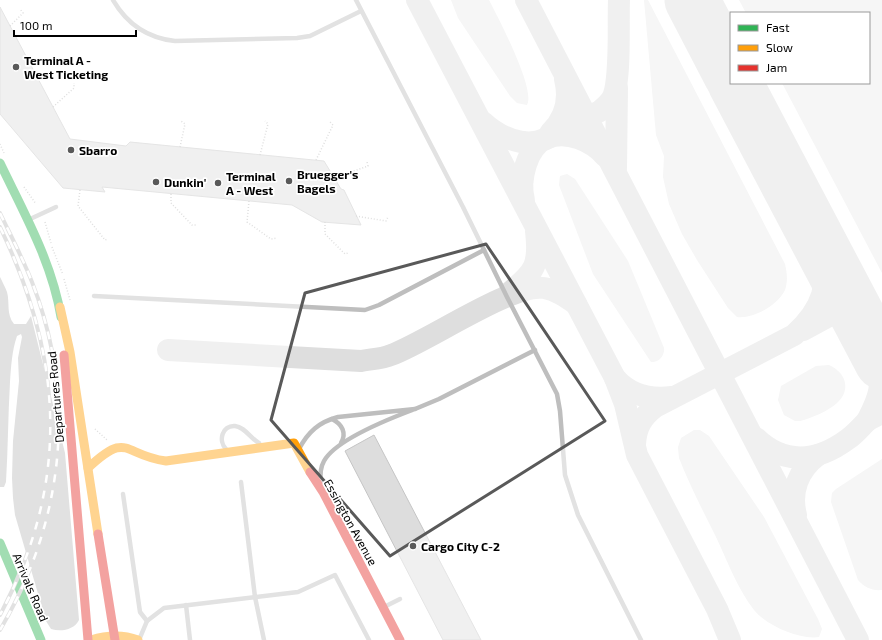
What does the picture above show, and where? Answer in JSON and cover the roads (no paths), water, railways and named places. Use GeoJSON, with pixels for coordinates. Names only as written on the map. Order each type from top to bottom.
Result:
{"type":"FeatureCollection","features":[{"type":"Feature","properties":{"kind":"main road","name":"Departures Road"},"geometry":{"type":"LineString","coordinates":[[0,163],[47,266],[60,307],[88,640]]}},
{"type":"Feature","properties":{"kind":"main road"},"geometry":{"type":"LineString","coordinates":[[60,307],[70,352],[115,640]]}},
{"type":"Feature","properties":{"kind":"main road"},"geometry":{"type":"LineString","coordinates":[[88,468],[106,452],[118,446],[127,447],[146,457],[160,461],[294,443],[298,450]]}},
{"type":"Feature","properties":{"kind":"main road","name":"Essington Avenue"},"geometry":{"type":"LineString","coordinates":[[298,450],[314,480],[323,492],[400,640]]}},
{"type":"Feature","properties":{"kind":"main road","name":"Arrivals Road"},"geometry":{"type":"LineString","coordinates":[[0,543],[41,640]]}},
{"type":"Feature","properties":{"kind":"main road"},"geometry":{"type":"LineString","coordinates":[[91,640],[118,635],[130,636],[139,640]]}},
{"type":"Feature","properties":{"kind":"lane"},"geometry":{"type":"LineString","coordinates":[[113,0],[122,14],[140,30],[163,39],[176,41],[297,38],[310,36],[361,11]]}},
{"type":"Feature","properties":{"kind":"lane"},"geometry":{"type":"LineString","coordinates":[[356,0],[557,394],[560,411],[565,474],[572,498],[578,515],[641,640]]}},
{"type":"Feature","properties":{"kind":"lane"},"geometry":{"type":"LineString","coordinates":[[26,221],[56,207]]}},
{"type":"Feature","properties":{"kind":"lane"},"geometry":{"type":"LineString","coordinates":[[94,296],[365,310],[379,305],[484,250]]}},
{"type":"Feature","properties":{"kind":"lane"},"geometry":{"type":"LineString","coordinates":[[323,492],[321,476],[322,465],[331,452],[341,443],[386,420],[439,399],[535,350]]}},
{"type":"Feature","properties":{"kind":"lane"},"geometry":{"type":"LineString","coordinates":[[298,450],[312,430],[321,423],[332,419],[415,409]]}},
{"type":"Feature","properties":{"kind":"lane"},"geometry":{"type":"LineString","coordinates":[[332,419],[339,423],[342,428],[344,436],[341,443]]}},
{"type":"Feature","properties":{"kind":"lane"},"geometry":{"type":"LineString","coordinates":[[229,452],[222,444],[222,438],[223,431],[229,427],[235,426],[242,428],[250,437],[264,446]]}},
{"type":"Feature","properties":{"kind":"lane"},"geometry":{"type":"LineString","coordinates":[[241,482],[255,597],[264,640]]}},
{"type":"Feature","properties":{"kind":"lane"},"geometry":{"type":"LineString","coordinates":[[123,494],[140,612],[147,621]]}},
{"type":"Feature","properties":{"kind":"lane"},"geometry":{"type":"LineString","coordinates":[[139,640],[147,621],[161,609],[301,592],[335,575],[369,640]]}},
{"type":"Feature","properties":{"kind":"lane"},"geometry":{"type":"LineString","coordinates":[[383,607],[400,599]]}},
{"type":"Feature","properties":{"kind":"lane"},"geometry":{"type":"LineString","coordinates":[[186,605],[190,640]]}},
{"type":"Feature","properties":{"kind":"railway"},"geometry":{"type":"LineString","coordinates":[[0,213],[32,282],[46,326],[55,371],[59,416],[57,460],[50,504],[38,547],[21,589],[0,630]]}},
{"type":"Feature","properties":{"kind":"railway"},"geometry":{"type":"LineString","coordinates":[[0,227],[21,276],[37,325],[47,373],[50,421],[48,469],[39,517],[23,566],[0,615]]}},
{"type":"Feature","properties":{"kind":"place","name":"Terminal A - West Ticketing"},"geometry":{"type":"Point","coordinates":[16,67]}},
{"type":"Feature","properties":{"kind":"place","name":"Sbarro"},"geometry":{"type":"Point","coordinates":[71,150]}},
{"type":"Feature","properties":{"kind":"place","name":"Bruegger's Bagels"},"geometry":{"type":"Point","coordinates":[289,181]}},
{"type":"Feature","properties":{"kind":"place","name":"Dunkin'"},"geometry":{"type":"Point","coordinates":[156,182]}},
{"type":"Feature","properties":{"kind":"place","name":"Terminal A - West"},"geometry":{"type":"Point","coordinates":[218,183]}},
{"type":"Feature","properties":{"kind":"place","name":"Cargo City C-2"},"geometry":{"type":"Point","coordinates":[413,546]}}]}
